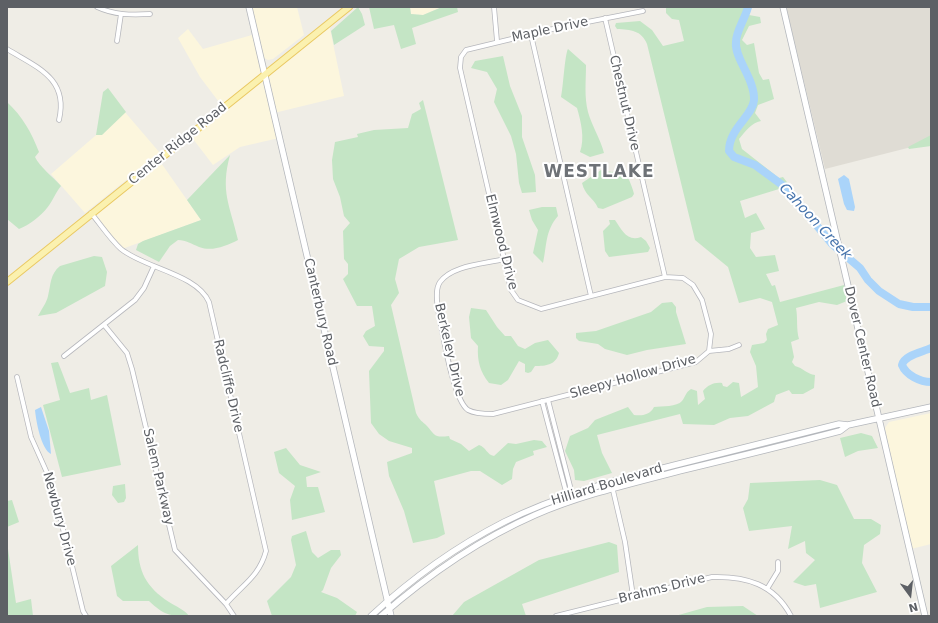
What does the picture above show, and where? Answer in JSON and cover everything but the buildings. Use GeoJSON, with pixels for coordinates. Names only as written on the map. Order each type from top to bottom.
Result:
{"type":"FeatureCollection","features":[{"type":"Feature","properties":{"kind":"main road","name":"Center Ridge Road"},"geometry":{"type":"LineString","coordinates":[[7,282],[349,7]]}},
{"type":"Feature","properties":{"kind":"street"},"geometry":{"type":"LineString","coordinates":[[98,7],[109,12],[121,14],[150,14]]}},
{"type":"Feature","properties":{"kind":"street","name":"Canterbury Road"},"geometry":{"type":"LineString","coordinates":[[249,7],[391,616]]}},
{"type":"Feature","properties":{"kind":"street"},"geometry":{"type":"LineString","coordinates":[[494,7],[497,41]]}},
{"type":"Feature","properties":{"kind":"street","name":"Dover Center Road"},"geometry":{"type":"LineString","coordinates":[[783,7],[925,616]]}},
{"type":"Feature","properties":{"kind":"street","name":"Maple Drive"},"geometry":{"type":"LineString","coordinates":[[461,57],[466,50],[497,41],[643,11]]}},
{"type":"Feature","properties":{"kind":"street"},"geometry":{"type":"LineString","coordinates":[[117,41],[121,14]]}},
{"type":"Feature","properties":{"kind":"street","name":"Chestnut Drive"},"geometry":{"type":"LineString","coordinates":[[605,18],[665,277]]}},
{"type":"Feature","properties":{"kind":"street"},"geometry":{"type":"LineString","coordinates":[[531,35],[591,296]]}},
{"type":"Feature","properties":{"kind":"street"},"geometry":{"type":"LineString","coordinates":[[7,49],[52,78],[59,90],[62,107],[59,120]]}},
{"type":"Feature","properties":{"kind":"street","name":"Elmwood Drive"},"geometry":{"type":"LineString","coordinates":[[461,57],[460,68],[511,290],[518,300],[541,309],[665,277]]}},
{"type":"Feature","properties":{"kind":"street","name":"Radcliffe Drive"},"geometry":{"type":"LineString","coordinates":[[91,213],[122,249],[205,292],[209,302],[266,551],[262,564],[255,576],[226,604]]}},
{"type":"Feature","properties":{"kind":"street","name":"Berkeley Drive"},"geometry":{"type":"LineString","coordinates":[[504,258],[461,269],[449,274],[439,283],[436,299],[456,389],[461,402],[469,410],[484,414],[493,414],[548,400]]}},
{"type":"Feature","properties":{"kind":"street"},"geometry":{"type":"LineString","coordinates":[[64,356],[105,326],[135,300],[144,288],[154,266]]}},
{"type":"Feature","properties":{"kind":"street"},"geometry":{"type":"LineString","coordinates":[[665,277],[683,278],[693,284],[702,300],[711,334],[709,352]]}},
{"type":"Feature","properties":{"kind":"street","name":"Salem Parkway"},"geometry":{"type":"LineString","coordinates":[[105,326],[127,353],[175,550],[226,604],[234,616]]}},
{"type":"Feature","properties":{"kind":"street","name":"Sleepy Hollow Drive"},"geometry":{"type":"LineString","coordinates":[[548,400],[696,362],[709,352],[740,345]]}},
{"type":"Feature","properties":{"kind":"street","name":"Newbury Drive"},"geometry":{"type":"LineString","coordinates":[[17,376],[31,437],[52,484],[83,611],[86,616]]}},
{"type":"Feature","properties":{"kind":"street"},"geometry":{"type":"LineString","coordinates":[[548,400],[570,486],[569,494],[571,501]]}},
{"type":"Feature","properties":{"kind":"street"},"geometry":{"type":"LineString","coordinates":[[542,401],[564,488],[569,494]]}},
{"type":"Feature","properties":{"kind":"street","name":"Hilliard Boulevard"},"geometry":{"type":"LineString","coordinates":[[381,616],[428,577],[476,546],[522,522],[571,501],[612,488],[840,431],[848,426],[931,407]]}},
{"type":"Feature","properties":{"kind":"street","name":"Hilliard Boulevard"},"geometry":{"type":"LineString","coordinates":[[371,616],[387,601],[435,564],[472,540],[518,515],[569,494],[839,424],[848,426]]}},
{"type":"Feature","properties":{"kind":"street"},"geometry":{"type":"LineString","coordinates":[[611,482],[624,542],[633,596]]}},
{"type":"Feature","properties":{"kind":"street"},"geometry":{"type":"LineString","coordinates":[[767,589],[778,571],[778,562]]}},
{"type":"Feature","properties":{"kind":"street","name":"Brahms Drive"},"geometry":{"type":"LineString","coordinates":[[556,616],[712,577],[732,576],[748,580],[767,589],[779,598],[791,616]]}},
{"type":"Feature","properties":{"kind":"shaded area"},"geometry":{"type":"Polygon","coordinates":[[[251,7],[297,7],[304,35],[273,59],[268,60],[264,58],[251,7]]]}},
{"type":"Feature","properties":{"kind":"shaded area"},"geometry":{"type":"Polygon","coordinates":[[[410,7],[442,7],[423,15],[411,14],[410,7]]]}},
{"type":"Feature","properties":{"kind":"shaded area"},"geometry":{"type":"Polygon","coordinates":[[[786,7],[931,7],[931,142],[825,169],[786,7]]]}},
{"type":"Feature","properties":{"kind":"shaded area"},"geometry":{"type":"Polygon","coordinates":[[[329,24],[344,96],[274,113],[279,138],[240,147],[213,165],[190,135],[329,24]]]}},
{"type":"Feature","properties":{"kind":"shaded area"},"geometry":{"type":"Polygon","coordinates":[[[188,29],[203,49],[252,35],[257,49],[262,75],[222,106],[200,77],[178,38],[188,29]]]}},
{"type":"Feature","properties":{"kind":"shaded area"},"geometry":{"type":"Polygon","coordinates":[[[124,111],[160,153],[85,213],[51,174],[124,111]]]}},
{"type":"Feature","properties":{"kind":"shaded area"},"geometry":{"type":"Polygon","coordinates":[[[159,160],[201,220],[122,249],[91,213],[159,160]]]}},
{"type":"Feature","properties":{"kind":"shaded area"},"geometry":{"type":"Polygon","coordinates":[[[931,413],[931,544],[911,549],[885,428],[889,422],[931,413]]]}},
{"type":"Feature","properties":{"kind":"green space"},"geometry":{"type":"Polygon","coordinates":[[[358,7],[365,25],[334,45],[331,31],[358,7]]]}},
{"type":"Feature","properties":{"kind":"green space"},"geometry":{"type":"Polygon","coordinates":[[[369,7],[410,7],[411,14],[423,15],[442,7],[457,7],[458,12],[412,28],[416,44],[401,49],[394,25],[374,29],[369,7]]]}},
{"type":"Feature","properties":{"kind":"green space"},"geometry":{"type":"Polygon","coordinates":[[[666,7],[752,7],[749,15],[760,17],[761,23],[749,26],[742,40],[747,45],[754,43],[759,73],[763,80],[769,79],[774,99],[758,105],[755,113],[761,121],[751,125],[739,139],[742,149],[779,178],[783,177],[797,195],[789,197],[779,189],[740,201],[745,218],[756,213],[765,229],[751,233],[750,248],[756,257],[775,255],[779,271],[766,274],[772,286],[775,285],[780,302],[844,285],[847,301],[837,305],[819,302],[796,308],[799,339],[791,342],[794,357],[792,362],[795,366],[815,375],[814,388],[803,394],[792,394],[789,390],[776,395],[774,402],[748,416],[730,418],[714,425],[683,424],[680,414],[597,435],[602,453],[612,473],[584,481],[575,480],[574,470],[565,451],[570,436],[588,428],[595,420],[628,407],[634,415],[640,415],[648,413],[654,407],[669,406],[680,403],[691,389],[697,391],[698,405],[705,399],[703,391],[709,386],[719,383],[722,383],[723,386],[727,387],[733,382],[739,383],[741,397],[758,387],[756,366],[750,352],[752,345],[764,343],[767,340],[766,334],[768,329],[778,325],[772,302],[760,298],[739,303],[728,267],[695,240],[647,44],[645,39],[639,33],[631,30],[617,29],[615,26],[616,23],[640,21],[652,30],[663,46],[684,41],[679,20],[672,19],[666,13],[666,7]]]}},
{"type":"Feature","properties":{"kind":"green space"},"geometry":{"type":"Polygon","coordinates":[[[568,49],[586,65],[587,106],[604,153],[590,157],[580,152],[582,136],[577,108],[561,97],[568,49]]]}},
{"type":"Feature","properties":{"kind":"green space"},"geometry":{"type":"Polygon","coordinates":[[[503,56],[510,86],[522,116],[522,137],[535,175],[536,192],[522,193],[519,183],[516,154],[511,136],[494,102],[497,89],[487,72],[471,68],[475,61],[503,56]]]}},
{"type":"Feature","properties":{"kind":"green space"},"geometry":{"type":"Polygon","coordinates":[[[108,88],[126,112],[102,135],[96,135],[103,92],[108,88]]]}},
{"type":"Feature","properties":{"kind":"green space"},"geometry":{"type":"Polygon","coordinates":[[[423,100],[458,240],[419,247],[399,259],[395,279],[399,293],[391,305],[416,413],[435,435],[440,437],[449,436],[450,439],[461,444],[469,451],[479,445],[494,456],[508,443],[516,444],[534,440],[542,441],[547,447],[533,451],[534,455],[516,462],[513,469],[512,479],[502,485],[480,471],[471,471],[434,481],[445,534],[437,538],[413,543],[404,511],[389,476],[387,462],[412,453],[412,448],[389,441],[379,434],[371,423],[369,371],[384,351],[384,347],[369,346],[363,336],[366,331],[375,326],[372,306],[357,306],[343,279],[348,274],[348,264],[344,259],[343,231],[350,223],[344,216],[340,197],[333,179],[332,160],[335,142],[358,137],[357,134],[374,130],[408,128],[412,114],[421,109],[419,103],[423,100]]]}},
{"type":"Feature","properties":{"kind":"green space"},"geometry":{"type":"Polygon","coordinates":[[[7,102],[18,113],[30,131],[39,152],[35,157],[37,161],[61,186],[42,214],[31,223],[19,229],[7,219],[7,102]]]}},
{"type":"Feature","properties":{"kind":"green space"},"geometry":{"type":"Polygon","coordinates":[[[931,135],[931,146],[909,149],[908,147],[931,135]]]}},
{"type":"Feature","properties":{"kind":"green space"},"geometry":{"type":"Polygon","coordinates":[[[230,155],[227,168],[226,189],[229,207],[238,240],[224,246],[209,249],[199,247],[186,241],[178,240],[170,246],[159,262],[136,250],[138,244],[143,241],[201,220],[187,200],[230,155]]]}},
{"type":"Feature","properties":{"kind":"green space"},"geometry":{"type":"Polygon","coordinates":[[[623,168],[634,194],[632,197],[603,209],[598,208],[585,191],[582,183],[601,170],[612,172],[623,168]]]}},
{"type":"Feature","properties":{"kind":"green space"},"geometry":{"type":"Polygon","coordinates":[[[542,207],[556,207],[558,216],[551,227],[547,238],[543,263],[533,253],[538,230],[532,220],[529,210],[542,207]]]}},
{"type":"Feature","properties":{"kind":"green space"},"geometry":{"type":"Polygon","coordinates":[[[609,220],[615,220],[628,236],[632,238],[641,237],[646,241],[650,248],[648,252],[609,257],[605,251],[603,231],[610,224],[609,220]]]}},
{"type":"Feature","properties":{"kind":"green space"},"geometry":{"type":"Polygon","coordinates":[[[94,256],[102,257],[107,272],[105,286],[56,313],[38,316],[48,296],[54,272],[60,266],[94,256]]]}},
{"type":"Feature","properties":{"kind":"green space"},"geometry":{"type":"Polygon","coordinates":[[[672,302],[676,307],[676,312],[686,344],[647,350],[627,355],[605,349],[598,344],[579,341],[576,338],[576,333],[596,331],[651,312],[662,303],[672,302]]]}},
{"type":"Feature","properties":{"kind":"green space"},"geometry":{"type":"Polygon","coordinates":[[[471,308],[486,310],[505,336],[511,336],[518,346],[525,349],[535,343],[548,340],[559,353],[558,357],[550,364],[535,366],[531,372],[528,373],[525,372],[525,364],[519,361],[508,380],[501,385],[489,383],[483,375],[480,366],[478,346],[471,338],[469,317],[471,308]]]}},
{"type":"Feature","properties":{"kind":"green space"},"geometry":{"type":"Polygon","coordinates":[[[58,362],[70,393],[89,388],[91,400],[107,395],[121,465],[62,477],[43,405],[60,400],[51,363],[58,362]]]}},
{"type":"Feature","properties":{"kind":"green space"},"geometry":{"type":"Polygon","coordinates":[[[861,433],[872,436],[878,448],[858,451],[845,457],[840,438],[861,433]]]}},
{"type":"Feature","properties":{"kind":"green space"},"geometry":{"type":"Polygon","coordinates":[[[286,448],[300,465],[321,472],[306,477],[307,487],[318,487],[325,512],[292,520],[290,500],[295,486],[279,473],[274,452],[286,448]]]}},
{"type":"Feature","properties":{"kind":"green space"},"geometry":{"type":"Polygon","coordinates":[[[820,480],[837,485],[854,519],[871,519],[881,525],[880,534],[864,545],[862,563],[877,592],[820,608],[816,584],[805,586],[793,582],[815,560],[806,553],[805,541],[788,549],[792,526],[749,531],[743,508],[748,499],[750,483],[820,480]]]}},
{"type":"Feature","properties":{"kind":"green space"},"geometry":{"type":"Polygon","coordinates":[[[125,484],[126,498],[124,502],[118,503],[112,495],[113,486],[125,484]]]}},
{"type":"Feature","properties":{"kind":"green space"},"geometry":{"type":"Polygon","coordinates":[[[12,500],[19,522],[7,527],[7,501],[12,500]]]}},
{"type":"Feature","properties":{"kind":"green space"},"geometry":{"type":"Polygon","coordinates":[[[306,531],[312,552],[318,558],[331,550],[340,550],[341,555],[331,568],[321,592],[337,598],[357,612],[355,616],[272,616],[267,601],[291,577],[296,565],[291,540],[292,536],[306,531]]]}},
{"type":"Feature","properties":{"kind":"green space"},"geometry":{"type":"Polygon","coordinates":[[[7,542],[16,603],[31,599],[33,616],[7,616],[7,542]]]}},
{"type":"Feature","properties":{"kind":"green space"},"geometry":{"type":"Polygon","coordinates":[[[609,542],[617,545],[619,572],[522,604],[526,616],[452,616],[464,602],[539,560],[609,542]]]}},
{"type":"Feature","properties":{"kind":"green space"},"geometry":{"type":"Polygon","coordinates":[[[138,545],[138,554],[142,571],[149,584],[161,596],[189,616],[167,614],[149,601],[123,601],[117,596],[111,566],[138,545]]]}},
{"type":"Feature","properties":{"kind":"green space"},"geometry":{"type":"Polygon","coordinates":[[[743,606],[758,616],[675,616],[707,607],[743,606]]]}},
{"type":"Feature","properties":{"kind":"water"},"geometry":{"type":"Polygon","coordinates":[[[844,175],[849,179],[855,207],[854,211],[847,210],[844,204],[838,179],[844,175]]]}},
{"type":"Feature","properties":{"kind":"water"},"geometry":{"type":"Polygon","coordinates":[[[41,407],[49,431],[51,454],[44,447],[38,427],[35,410],[41,407]]]}},
{"type":"Feature","properties":{"kind":"waterway","name":"Cahoon Creek"},"geometry":{"type":"LineString","coordinates":[[748,7],[737,34],[736,48],[751,84],[754,100],[753,106],[733,136],[729,151],[734,157],[755,165],[785,187],[832,244],[860,268],[868,280],[879,291],[899,304],[913,307],[931,307]]}},
{"type":"Feature","properties":{"kind":"waterway","name":"Cahoon Creek"},"geometry":{"type":"LineString","coordinates":[[931,348],[910,356],[903,362],[902,365],[910,375],[922,381],[931,382]]}},
{"type":"Feature","properties":{"kind":"district","name":"WESTLAKE"},"geometry":{"type":"Point","coordinates":[599,173]}}]}
